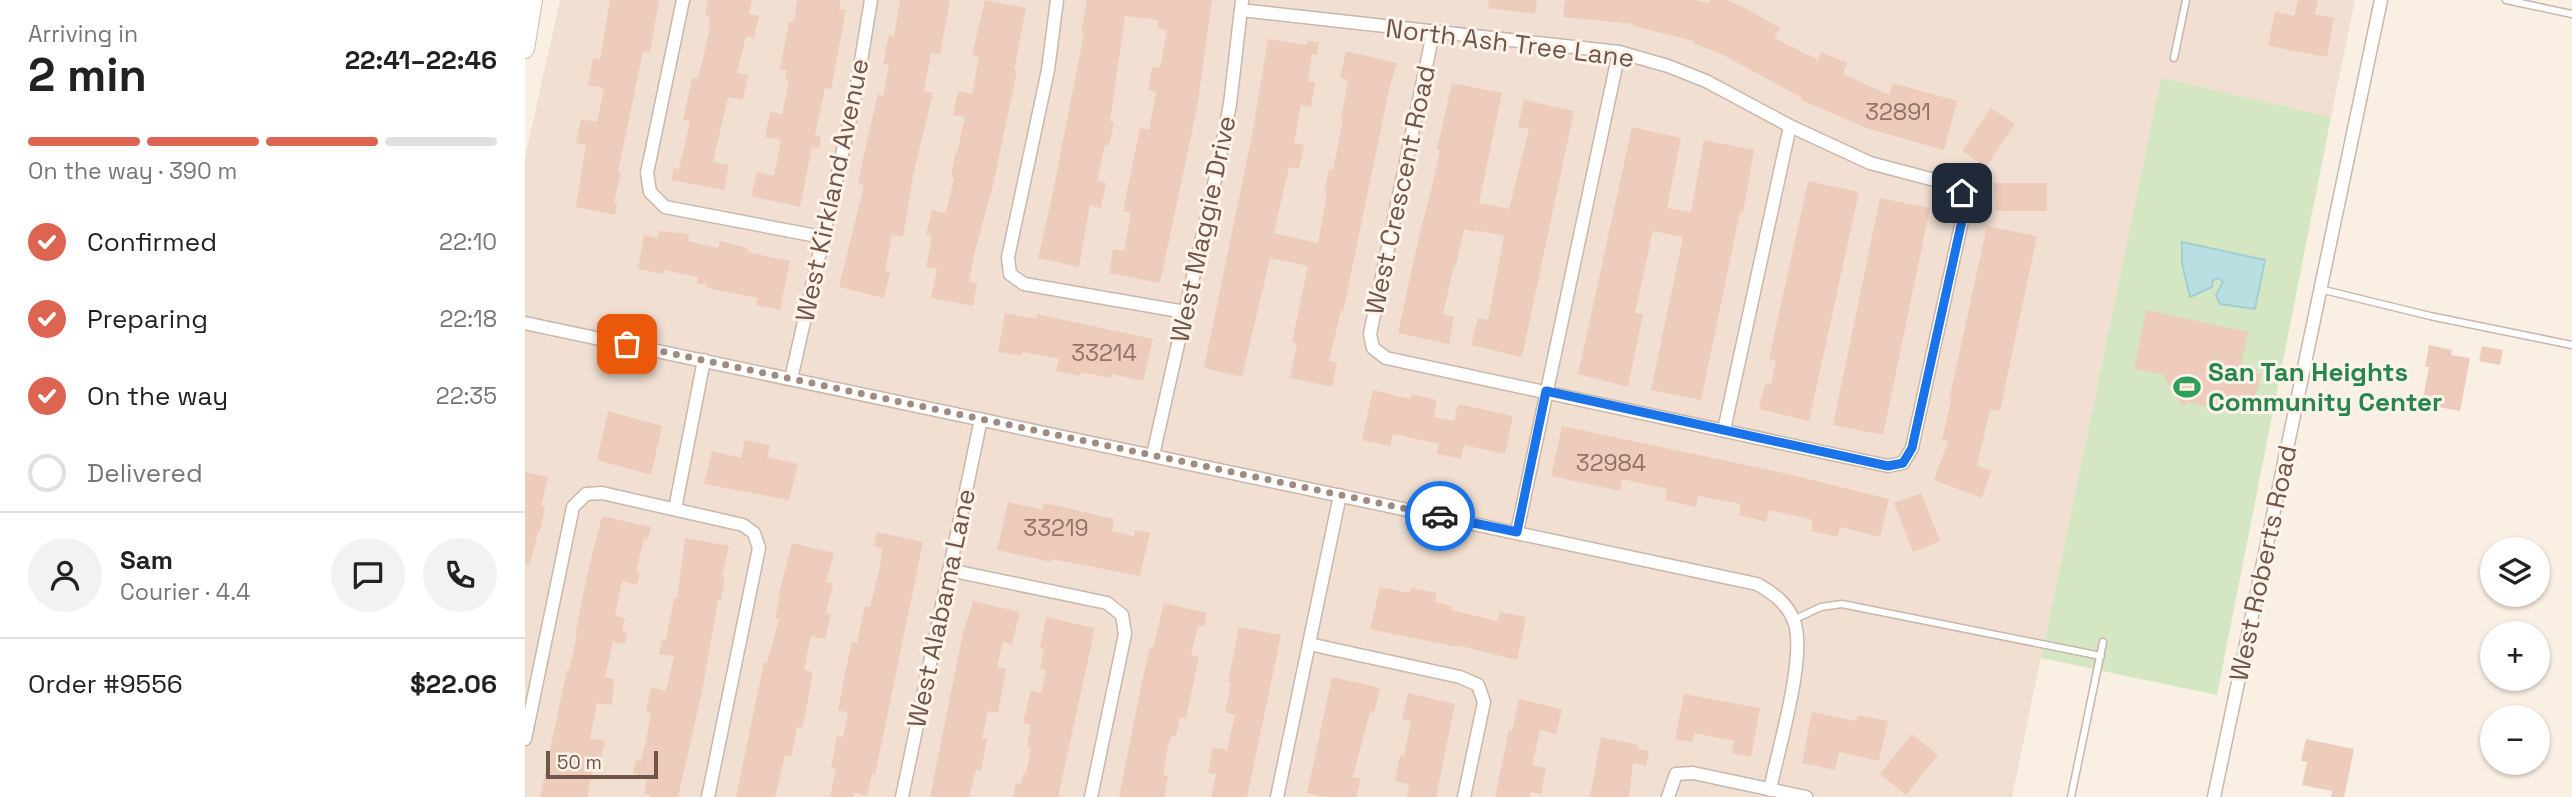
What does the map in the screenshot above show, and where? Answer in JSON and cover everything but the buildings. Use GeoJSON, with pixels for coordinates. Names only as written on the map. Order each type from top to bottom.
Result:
{"type":"FeatureCollection","features":[{"type":"Feature","properties":{"kind":"street"},"geometry":{"type":"LineString","coordinates":[[525,48],[534,0]]}},
{"type":"Feature","properties":{"kind":"street"},"geometry":{"type":"LineString","coordinates":[[683,0],[647,173],[650,192],[665,207],[822,237]]}},
{"type":"Feature","properties":{"kind":"street","name":"West Kirkland Avenue"},"geometry":{"type":"LineString","coordinates":[[791,379],[855,97],[871,0]]}},
{"type":"Feature","properties":{"kind":"street"},"geometry":{"type":"LineString","coordinates":[[1057,0],[1048,70],[1008,257],[1010,274],[1024,284],[1185,312]]}},
{"type":"Feature","properties":{"kind":"street","name":"West Roberts Road"},"geometry":{"type":"LineString","coordinates":[[2214,797],[2381,0]]}},
{"type":"Feature","properties":{"kind":"street","name":"North Ash Tree Lane"},"geometry":{"type":"LineString","coordinates":[[1241,5],[1433,33],[1619,52],[1668,66],[1706,81],[1790,126],[1870,163],[1946,183],[1962,193],[1965,207],[1912,448],[1903,463],[1888,466],[1724,430]]}},
{"type":"Feature","properties":{"kind":"street","name":"West Maggie Drive"},"geometry":{"type":"LineString","coordinates":[[1153,455],[1227,118],[1241,5]]}},
{"type":"Feature","properties":{"kind":"street","name":"West Crescent Road"},"geometry":{"type":"LineString","coordinates":[[1433,33],[1370,334],[1373,348],[1386,358],[1546,391]]}},
{"type":"Feature","properties":{"kind":"street"},"geometry":{"type":"LineString","coordinates":[[1517,532],[1619,52]]}},
{"type":"Feature","properties":{"kind":"street"},"geometry":{"type":"LineString","coordinates":[[1546,391],[1724,430],[1790,126]]}},
{"type":"Feature","properties":{"kind":"street"},"geometry":{"type":"LineString","coordinates":[[525,323],[1757,584],[1773,593],[1783,603],[1793,620],[1798,641],[1797,663],[1770,790]]}},
{"type":"Feature","properties":{"kind":"street"},"geometry":{"type":"LineString","coordinates":[[675,509],[704,360]]}},
{"type":"Feature","properties":{"kind":"street","name":"West Alabama Lane"},"geometry":{"type":"LineString","coordinates":[[902,797],[981,419]]}},
{"type":"Feature","properties":{"kind":"street"},"geometry":{"type":"LineString","coordinates":[[525,739],[573,507],[586,494],[602,493],[743,526],[754,533],[759,548],[708,797]]}},
{"type":"Feature","properties":{"kind":"street"},"geometry":{"type":"LineString","coordinates":[[1277,797],[1340,495]]}},
{"type":"Feature","properties":{"kind":"street"},"geometry":{"type":"LineString","coordinates":[[949,570],[1107,603],[1122,615],[1125,634],[1090,797]]}},
{"type":"Feature","properties":{"kind":"street"},"geometry":{"type":"LineString","coordinates":[[1309,644],[1460,677],[1478,685],[1484,702],[1464,797]]}},
{"type":"Feature","properties":{"kind":"street"},"geometry":{"type":"LineString","coordinates":[[1668,797],[1676,774],[1693,773],[1806,797]]}},
{"type":"Feature","properties":{"kind":"lane"},"geometry":{"type":"LineString","coordinates":[[2174,58],[2186,0]]}},
{"type":"Feature","properties":{"kind":"lane"},"geometry":{"type":"LineString","coordinates":[[2506,0],[2572,14]]}},
{"type":"Feature","properties":{"kind":"lane"},"geometry":{"type":"LineString","coordinates":[[2320,289],[2430,316],[2572,345]]}},
{"type":"Feature","properties":{"kind":"lane"},"geometry":{"type":"LineString","coordinates":[[1793,620],[1821,607],[1842,604],[2101,656]]}},
{"type":"Feature","properties":{"kind":"lane"},"geometry":{"type":"LineString","coordinates":[[2071,797],[2103,642]]}},
{"type":"Feature","properties":{"kind":"shaded area"},"geometry":{"type":"Polygon","coordinates":[[[560,0],[2355,0],[2331,117],[2161,79],[2012,797],[525,797],[525,157],[560,0]]]}},
{"type":"Feature","properties":{"kind":"green space","name":"San Tan Heights Community Center"},"geometry":{"type":"Polygon","coordinates":[[[2161,78],[2331,117],[2217,695],[2041,658],[2161,78]]]}},
{"type":"Feature","properties":{"kind":"water"},"geometry":{"type":"Polygon","coordinates":[[[2182,242],[2265,260],[2255,309],[2220,304],[2216,295],[2223,282],[2218,278],[2213,280],[2212,287],[2190,297],[2182,264],[2182,242]]]}},
{"type":"Feature","properties":{"kind":"way so far"},"geometry":{"type":"LineString","coordinates":[[627,344],[1440,516]]}},
{"type":"Feature","properties":{"kind":"place","name":"San Tan Heights Community Center"},"geometry":{"type":"Point","coordinates":[2187,387]}},
{"type":"Feature","properties":{"kind":"route"},"geometry":{"type":"LineString","coordinates":[[1440,516],[1517,532],[1546,391],[1888,466],[1903,463],[1912,448],[1965,207],[1962,193]]}}]}
